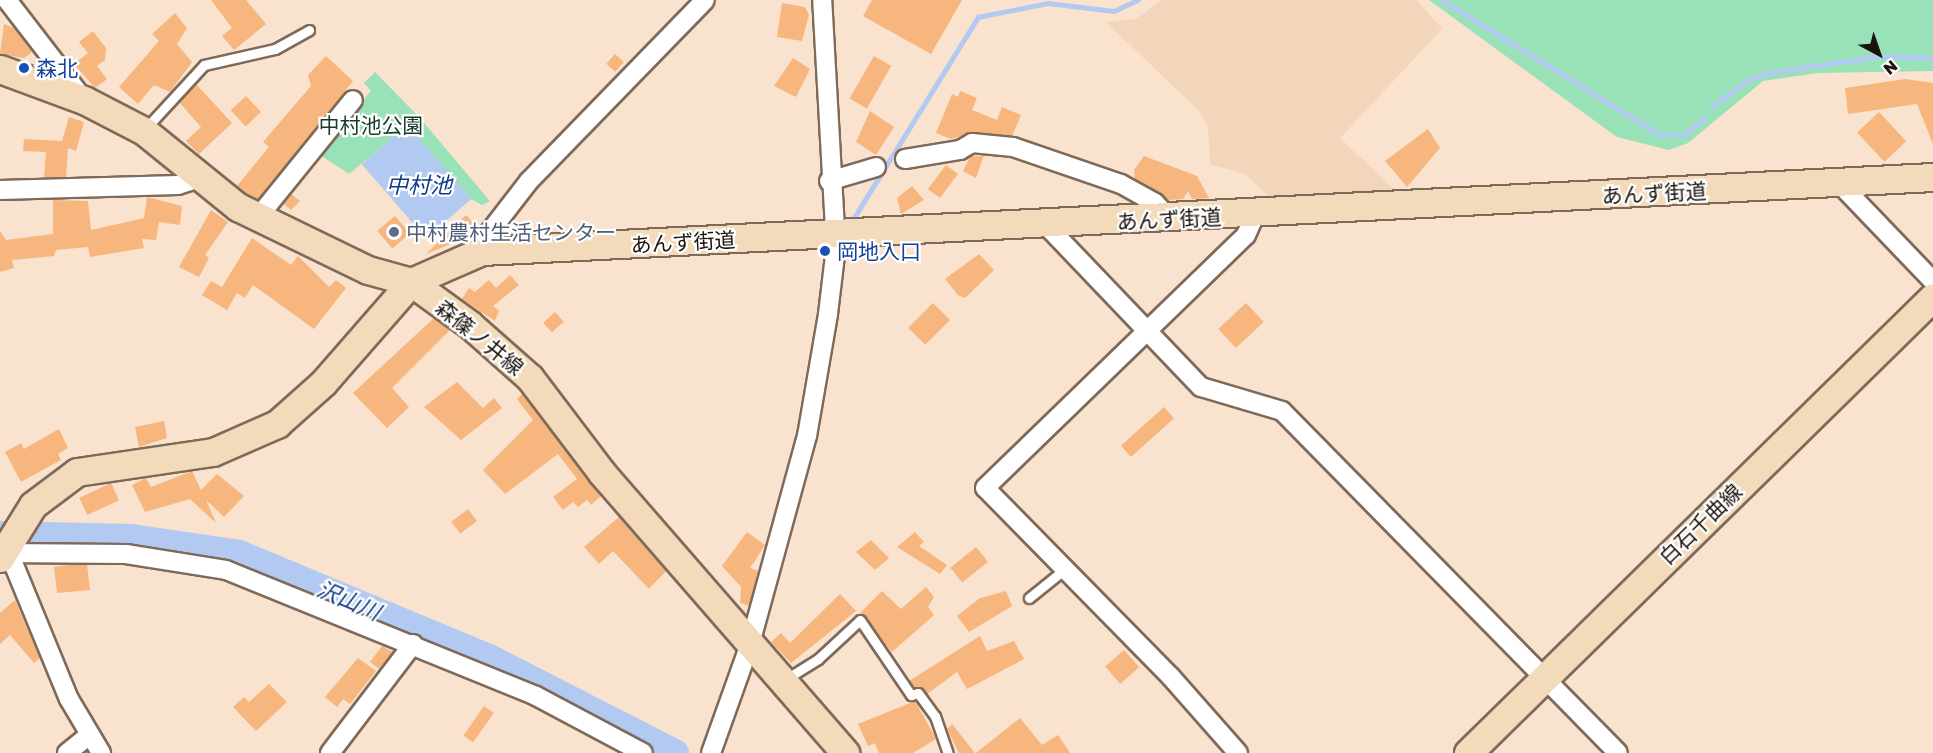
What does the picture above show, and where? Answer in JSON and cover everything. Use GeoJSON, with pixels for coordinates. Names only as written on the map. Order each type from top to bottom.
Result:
{"type":"FeatureCollection","features":[{"type":"Feature","properties":{"kind":"street"},"geometry":{"type":"LineString","coordinates":[[6,0],[84,100]]}},
{"type":"Feature","properties":{"kind":"street"},"geometry":{"type":"LineString","coordinates":[[482,251],[485,238],[530,181],[705,0]]}},
{"type":"Feature","properties":{"kind":"street"},"geometry":{"type":"LineString","coordinates":[[711,753],[750,644],[807,436],[828,314],[834,235],[829,181],[822,0]]}},
{"type":"Feature","properties":{"kind":"street","name":"森篠ノ井線"},"geometry":{"type":"LineString","coordinates":[[0,69],[84,100],[144,131],[201,178],[259,216],[368,270],[411,282],[530,378],[602,473],[845,753]]}},
{"type":"Feature","properties":{"kind":"street"},"geometry":{"type":"LineString","coordinates":[[259,216],[352,100]]}},
{"type":"Feature","properties":{"kind":"street"},"geometry":{"type":"LineString","coordinates":[[905,159],[960,150],[972,143],[1013,147],[1122,184],[1155,203],[1169,218]]}},
{"type":"Feature","properties":{"kind":"street"},"geometry":{"type":"LineString","coordinates":[[829,181],[876,167]]}},
{"type":"Feature","properties":{"kind":"street","name":"あんず街道"},"geometry":{"type":"LineString","coordinates":[[411,282],[482,251],[1255,215],[1933,177]]}},
{"type":"Feature","properties":{"kind":"street"},"geometry":{"type":"LineString","coordinates":[[0,190],[178,185],[201,178]]}},
{"type":"Feature","properties":{"kind":"street"},"geometry":{"type":"LineString","coordinates":[[1839,183],[1933,281]]}},
{"type":"Feature","properties":{"kind":"street"},"geometry":{"type":"LineString","coordinates":[[1238,753],[1065,569],[985,488],[1246,235],[1255,215]]}},
{"type":"Feature","properties":{"kind":"street"},"geometry":{"type":"LineString","coordinates":[[1046,225],[1201,387],[1282,411],[1618,753]]}},
{"type":"Feature","properties":{"kind":"street"},"geometry":{"type":"LineString","coordinates":[[4,552],[33,505],[77,472],[213,452],[277,424],[316,390],[411,282]]}},
{"type":"Feature","properties":{"kind":"street","name":"白石千曲線"},"geometry":{"type":"LineString","coordinates":[[1468,753],[1933,297]]}},
{"type":"Feature","properties":{"kind":"street"},"geometry":{"type":"LineString","coordinates":[[4,552],[126,554],[226,570],[413,644],[536,696],[643,753]]}},
{"type":"Feature","properties":{"kind":"street"},"geometry":{"type":"LineString","coordinates":[[4,552],[87,737],[101,753]]}},
{"type":"Feature","properties":{"kind":"street"},"geometry":{"type":"LineString","coordinates":[[330,753],[413,644]]}},
{"type":"Feature","properties":{"kind":"street"},"geometry":{"type":"LineString","coordinates":[[67,753],[87,737]]}},
{"type":"Feature","properties":{"kind":"lane"},"geometry":{"type":"LineString","coordinates":[[144,131],[204,64],[275,49],[309,30]]}},
{"type":"Feature","properties":{"kind":"lane"},"geometry":{"type":"LineString","coordinates":[[1029,598],[1065,569]]}},
{"type":"Feature","properties":{"kind":"lane"},"geometry":{"type":"LineString","coordinates":[[782,681],[818,659],[860,620],[911,695],[918,693],[935,716],[948,753]]}},
{"type":"Feature","properties":{"kind":"shaded area"},"geometry":{"type":"Polygon","coordinates":[[[1161,0],[1417,0],[1442,29],[1340,138],[1402,197],[1275,203],[1245,174],[1210,164],[1208,126],[1199,111],[1106,22],[1136,19],[1161,0]]]}},
{"type":"Feature","properties":{"kind":"green space"},"geometry":{"type":"Polygon","coordinates":[[[1429,0],[1933,0],[1933,71],[1818,73],[1763,81],[1688,143],[1669,150],[1617,137],[1429,0]]]}},
{"type":"Feature","properties":{"kind":"green space","name":"中村池公園"},"geometry":{"type":"Polygon","coordinates":[[[375,72],[419,117],[490,201],[482,205],[471,199],[407,126],[349,174],[317,153],[371,91],[364,83],[375,72]]]}},
{"type":"Feature","properties":{"kind":"water","name":"中村池"},"geometry":{"type":"Polygon","coordinates":[[[407,125],[471,199],[426,238],[362,164],[407,125]]]}},
{"type":"Feature","properties":{"kind":"building"},"geometry":{"type":"Polygon","coordinates":[[[211,0],[246,0],[266,24],[234,50],[222,36],[232,28],[211,0]]]}},
{"type":"Feature","properties":{"kind":"building"},"geometry":{"type":"Polygon","coordinates":[[[872,0],[962,0],[931,54],[863,16],[872,0]]]}},
{"type":"Feature","properties":{"kind":"building"},"geometry":{"type":"Polygon","coordinates":[[[782,3],[805,7],[809,15],[802,41],[777,37],[782,3]]]}},
{"type":"Feature","properties":{"kind":"building"},"geometry":{"type":"Polygon","coordinates":[[[175,13],[187,28],[177,44],[192,62],[170,92],[154,85],[138,104],[119,87],[159,41],[152,34],[175,13]]]}},
{"type":"Feature","properties":{"kind":"building"},"geometry":{"type":"Polygon","coordinates":[[[4,24],[14,28],[32,52],[24,58],[0,54],[4,24]]]}},
{"type":"Feature","properties":{"kind":"building"},"geometry":{"type":"Polygon","coordinates":[[[93,31],[106,48],[105,60],[97,66],[107,79],[95,88],[74,64],[88,53],[79,42],[93,31]]]}},
{"type":"Feature","properties":{"kind":"building"},"geometry":{"type":"Polygon","coordinates":[[[615,54],[624,62],[615,72],[606,64],[615,54]]]}},
{"type":"Feature","properties":{"kind":"building"},"geometry":{"type":"Polygon","coordinates":[[[326,56],[353,81],[258,199],[246,194],[237,186],[269,147],[263,142],[311,86],[308,75],[326,56]]]}},
{"type":"Feature","properties":{"kind":"building"},"geometry":{"type":"Polygon","coordinates":[[[874,56],[891,66],[867,108],[850,98],[874,56]]]}},
{"type":"Feature","properties":{"kind":"building"},"geometry":{"type":"Polygon","coordinates":[[[793,58],[810,69],[796,97],[774,86],[793,58]]]}},
{"type":"Feature","properties":{"kind":"building"},"geometry":{"type":"Polygon","coordinates":[[[1905,79],[1933,83],[1933,144],[1917,104],[1848,114],[1845,88],[1905,79]]]}},
{"type":"Feature","properties":{"kind":"building"},"geometry":{"type":"Polygon","coordinates":[[[196,84],[232,123],[199,154],[186,141],[201,127],[179,102],[196,84]]]}},
{"type":"Feature","properties":{"kind":"building"},"geometry":{"type":"Polygon","coordinates":[[[960,91],[977,98],[972,110],[997,120],[1002,107],[1021,115],[1012,136],[973,132],[951,139],[936,133],[952,94],[958,97],[960,91]]]}},
{"type":"Feature","properties":{"kind":"building"},"geometry":{"type":"Polygon","coordinates":[[[246,96],[261,112],[246,126],[231,110],[246,96]]]}},
{"type":"Feature","properties":{"kind":"building"},"geometry":{"type":"Polygon","coordinates":[[[870,111],[894,127],[876,155],[856,142],[870,111]]]}},
{"type":"Feature","properties":{"kind":"building"},"geometry":{"type":"Polygon","coordinates":[[[1879,112],[1906,141],[1884,162],[1857,132],[1879,112]]]}},
{"type":"Feature","properties":{"kind":"building"},"geometry":{"type":"Polygon","coordinates":[[[69,117],[84,122],[76,151],[68,148],[66,177],[44,177],[46,152],[23,151],[24,139],[62,141],[69,117]]]}},
{"type":"Feature","properties":{"kind":"building"},"geometry":{"type":"Polygon","coordinates":[[[1428,129],[1440,148],[1407,187],[1385,161],[1428,129]]]}},
{"type":"Feature","properties":{"kind":"building"},"geometry":{"type":"Polygon","coordinates":[[[984,155],[976,178],[963,171],[970,157],[984,155]]]}},
{"type":"Feature","properties":{"kind":"building"},"geometry":{"type":"Polygon","coordinates":[[[1144,156],[1197,176],[1209,198],[1192,199],[1188,191],[1183,199],[1169,200],[1135,179],[1134,170],[1144,156]]]}},
{"type":"Feature","properties":{"kind":"building"},"geometry":{"type":"Polygon","coordinates":[[[946,165],[958,174],[940,198],[928,189],[946,165]]]}},
{"type":"Feature","properties":{"kind":"building"},"geometry":{"type":"Polygon","coordinates":[[[912,186],[924,200],[901,214],[897,198],[912,186]]]}},
{"type":"Feature","properties":{"kind":"building"},"geometry":{"type":"Polygon","coordinates":[[[291,194],[300,201],[291,210],[284,204],[291,194]]]}},
{"type":"Feature","properties":{"kind":"building"},"geometry":{"type":"Polygon","coordinates":[[[147,197],[182,206],[180,225],[159,222],[156,240],[142,239],[144,248],[90,257],[88,247],[56,250],[54,256],[12,260],[14,268],[0,272],[0,231],[6,240],[53,234],[53,200],[88,201],[91,230],[144,218],[147,197]]]}},
{"type":"Feature","properties":{"kind":"building"},"geometry":{"type":"Polygon","coordinates":[[[211,210],[228,222],[205,255],[209,258],[199,277],[179,267],[211,210]]]}},
{"type":"Feature","properties":{"kind":"building"},"geometry":{"type":"Polygon","coordinates":[[[466,215],[477,227],[463,239],[426,254],[466,215]]]}},
{"type":"Feature","properties":{"kind":"building","name":"中村農村生活センター"},"geometry":{"type":"Polygon","coordinates":[[[395,216],[410,234],[392,248],[377,231],[395,216]]]}},
{"type":"Feature","properties":{"kind":"building"},"geometry":{"type":"Polygon","coordinates":[[[252,238],[291,265],[298,256],[329,287],[336,280],[346,288],[314,329],[253,285],[245,298],[237,293],[227,310],[202,295],[211,281],[222,287],[252,238]]]}},
{"type":"Feature","properties":{"kind":"building"},"geometry":{"type":"Polygon","coordinates":[[[979,254],[994,270],[965,298],[958,295],[945,279],[979,254]]]}},
{"type":"Feature","properties":{"kind":"building"},"geometry":{"type":"Polygon","coordinates":[[[510,275],[519,285],[493,306],[499,311],[495,321],[462,299],[469,288],[475,292],[489,280],[496,288],[510,275]]]}},
{"type":"Feature","properties":{"kind":"building"},"geometry":{"type":"Polygon","coordinates":[[[933,303],[950,320],[925,345],[908,328],[933,303]]]}},
{"type":"Feature","properties":{"kind":"building"},"geometry":{"type":"Polygon","coordinates":[[[1246,303],[1264,322],[1236,348],[1218,329],[1246,303]]]}},
{"type":"Feature","properties":{"kind":"building"},"geometry":{"type":"Polygon","coordinates":[[[555,312],[564,322],[552,332],[543,323],[555,312]]]}},
{"type":"Feature","properties":{"kind":"building"},"geometry":{"type":"Polygon","coordinates":[[[434,318],[450,330],[392,388],[409,407],[387,428],[353,393],[434,318]]]}},
{"type":"Feature","properties":{"kind":"building"},"geometry":{"type":"Polygon","coordinates":[[[457,382],[483,408],[494,398],[502,408],[461,440],[424,407],[457,382]]]}},
{"type":"Feature","properties":{"kind":"building"},"geometry":{"type":"Polygon","coordinates":[[[522,394],[601,496],[591,505],[587,500],[578,507],[573,502],[563,510],[553,497],[577,479],[558,454],[505,494],[483,470],[533,420],[517,399],[522,394]]]}},
{"type":"Feature","properties":{"kind":"building"},"geometry":{"type":"Polygon","coordinates":[[[1164,407],[1174,418],[1131,457],[1121,446],[1164,407]]]}},
{"type":"Feature","properties":{"kind":"building"},"geometry":{"type":"Polygon","coordinates":[[[164,421],[167,438],[139,447],[135,427],[164,421]]]}},
{"type":"Feature","properties":{"kind":"building"},"geometry":{"type":"Polygon","coordinates":[[[59,429],[68,448],[58,454],[61,460],[21,482],[5,452],[21,443],[24,449],[59,429]]]}},
{"type":"Feature","properties":{"kind":"building"},"geometry":{"type":"Polygon","coordinates":[[[192,471],[201,490],[217,474],[244,496],[224,517],[206,500],[216,523],[190,499],[145,512],[132,485],[146,478],[151,487],[192,471]]]}},
{"type":"Feature","properties":{"kind":"building"},"geometry":{"type":"Polygon","coordinates":[[[111,483],[119,500],[87,515],[79,498],[111,483]]]}},
{"type":"Feature","properties":{"kind":"building"},"geometry":{"type":"Polygon","coordinates":[[[468,509],[477,521],[460,534],[451,522],[468,509]]]}},
{"type":"Feature","properties":{"kind":"building"},"geometry":{"type":"Polygon","coordinates":[[[619,517],[666,571],[649,589],[613,551],[599,564],[584,547],[619,517]]]}},
{"type":"Feature","properties":{"kind":"building"},"geometry":{"type":"Polygon","coordinates":[[[747,532],[765,545],[750,568],[758,571],[749,606],[740,603],[741,587],[722,566],[747,532]]]}},
{"type":"Feature","properties":{"kind":"building"},"geometry":{"type":"Polygon","coordinates":[[[915,532],[924,542],[919,546],[947,565],[940,574],[897,547],[915,532]]]}},
{"type":"Feature","properties":{"kind":"building"},"geometry":{"type":"Polygon","coordinates":[[[871,540],[889,558],[875,570],[856,552],[871,540]]]}},
{"type":"Feature","properties":{"kind":"building"},"geometry":{"type":"Polygon","coordinates":[[[976,547],[988,562],[962,583],[950,568],[976,547]]]}},
{"type":"Feature","properties":{"kind":"building"},"geometry":{"type":"Polygon","coordinates":[[[87,565],[90,590],[57,593],[54,567],[87,565]]]}},
{"type":"Feature","properties":{"kind":"building"},"geometry":{"type":"Polygon","coordinates":[[[926,587],[934,597],[928,607],[934,615],[892,652],[860,613],[882,591],[901,609],[926,587]]]}},
{"type":"Feature","properties":{"kind":"building"},"geometry":{"type":"Polygon","coordinates":[[[1006,591],[1012,606],[969,632],[957,616],[980,598],[1006,591]]]}},
{"type":"Feature","properties":{"kind":"building"},"geometry":{"type":"Polygon","coordinates":[[[840,594],[856,611],[791,663],[771,642],[781,633],[790,643],[840,594]]]}},
{"type":"Feature","properties":{"kind":"building"},"geometry":{"type":"Polygon","coordinates":[[[15,600],[40,658],[34,663],[10,635],[0,644],[0,613],[15,600]]]}},
{"type":"Feature","properties":{"kind":"building"},"geometry":{"type":"Polygon","coordinates":[[[980,636],[987,651],[1014,641],[1024,659],[967,689],[957,672],[927,694],[914,687],[909,681],[980,636]]]}},
{"type":"Feature","properties":{"kind":"building"},"geometry":{"type":"Polygon","coordinates":[[[382,646],[393,652],[379,669],[370,662],[382,646]]]}},
{"type":"Feature","properties":{"kind":"building"},"geometry":{"type":"Polygon","coordinates":[[[1124,650],[1139,667],[1120,684],[1105,666],[1124,650]]]}},
{"type":"Feature","properties":{"kind":"building"},"geometry":{"type":"Polygon","coordinates":[[[358,658],[376,671],[350,704],[343,699],[337,707],[325,697],[358,658]]]}},
{"type":"Feature","properties":{"kind":"building"},"geometry":{"type":"Polygon","coordinates":[[[269,684],[287,702],[256,731],[233,707],[244,697],[249,702],[269,684]]]}},
{"type":"Feature","properties":{"kind":"building"},"geometry":{"type":"Polygon","coordinates":[[[915,701],[936,739],[913,753],[879,753],[875,743],[868,746],[858,724],[915,701]]]}},
{"type":"Feature","properties":{"kind":"building"},"geometry":{"type":"Polygon","coordinates":[[[484,706],[494,713],[473,742],[463,735],[484,706]]]}},
{"type":"Feature","properties":{"kind":"building"},"geometry":{"type":"Polygon","coordinates":[[[1020,718],[1042,745],[1058,735],[1070,753],[976,753],[1020,718]]]}},
{"type":"Feature","properties":{"kind":"building"},"geometry":{"type":"Polygon","coordinates":[[[952,724],[975,753],[959,753],[947,729],[952,724]]]}},
{"type":"Feature","properties":{"kind":"waterway"},"geometry":{"type":"LineString","coordinates":[[852,221],[978,17],[1048,3],[1114,11],[1138,0]]}},
{"type":"Feature","properties":{"kind":"waterway"},"geometry":{"type":"LineString","coordinates":[[1442,0],[1661,135],[1685,135],[1704,118]]}},
{"type":"Feature","properties":{"kind":"waterway"},"geometry":{"type":"LineString","coordinates":[[1712,107],[1748,80],[1768,73],[1879,56],[1933,58]]}},
{"type":"Feature","properties":{"kind":"waterway","name":"沢山川"},"geometry":{"type":"LineString","coordinates":[[0,535],[132,538],[239,554],[489,658],[675,753]]}},
{"type":"Feature","properties":{"kind":"place","name":"森北"},"geometry":{"type":"Point","coordinates":[24,68]}},
{"type":"Feature","properties":{"kind":"place","name":"中村農村生活センター"},"geometry":{"type":"Point","coordinates":[394,232]}},
{"type":"Feature","properties":{"kind":"place","name":"岡地入口"},"geometry":{"type":"Point","coordinates":[825,251]}}]}
